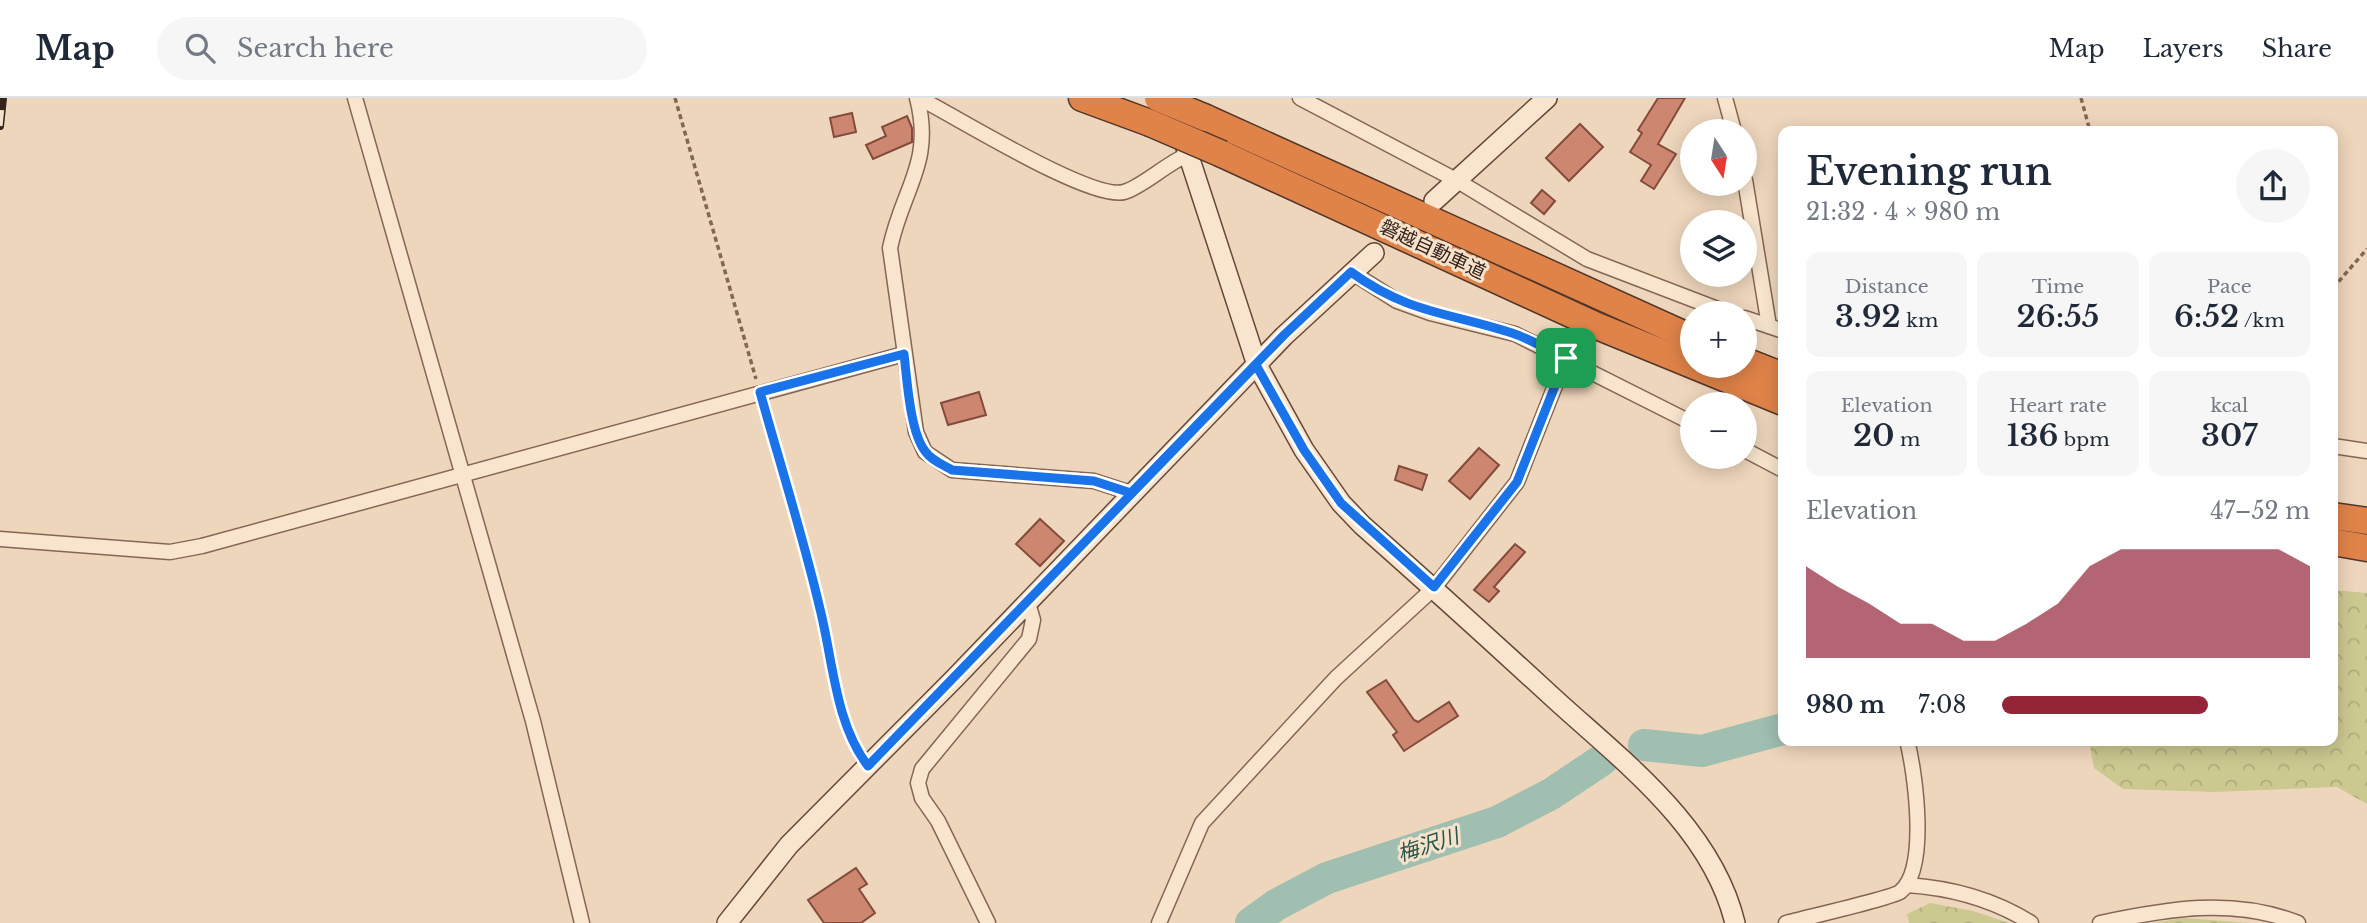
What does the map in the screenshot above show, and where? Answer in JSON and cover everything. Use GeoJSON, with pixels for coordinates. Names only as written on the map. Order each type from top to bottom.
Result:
{"type":"FeatureCollection","features":[{"type":"Feature","properties":{"kind":"highway","name":"磐越自動車道"},"geometry":{"type":"LineString","coordinates":[[1082,98],[1206,118],[1680,333]]}},
{"type":"Feature","properties":{"kind":"highway","name":"磐越自動車道"},"geometry":{"type":"LineString","coordinates":[[1154,110],[1222,153],[1597,326],[1778,400]]}},
{"type":"Feature","properties":{"kind":"highway"},"geometry":{"type":"LineString","coordinates":[[1757,366],[1778,374]]}},
{"type":"Feature","properties":{"kind":"highway"},"geometry":{"type":"LineString","coordinates":[[2338,517],[2367,521]]}},
{"type":"Feature","properties":{"kind":"highway"},"geometry":{"type":"LineString","coordinates":[[2338,543],[2367,548]]}},
{"type":"Feature","properties":{"kind":"street"},"geometry":{"type":"LineString","coordinates":[[355,98],[465,475],[502,620],[533,720],[582,923]]}},
{"type":"Feature","properties":{"kind":"street"},"geometry":{"type":"LineString","coordinates":[[918,98],[986,136],[1107,194],[1132,189],[1166,164],[1189,154]]}},
{"type":"Feature","properties":{"kind":"street"},"geometry":{"type":"LineString","coordinates":[[918,98],[923,151],[895,224],[890,248],[916,432],[925,452],[952,470],[1094,481],[1131,493]]}},
{"type":"Feature","properties":{"kind":"street"},"geometry":{"type":"LineString","coordinates":[[1170,98],[1256,365],[1304,450],[1341,503],[1650,786],[1713,867],[1723,884],[1735,923]]}},
{"type":"Feature","properties":{"kind":"street"},"geometry":{"type":"LineString","coordinates":[[1300,98],[1456,180],[1587,259],[1697,301]]}},
{"type":"Feature","properties":{"kind":"street"},"geometry":{"type":"LineString","coordinates":[[1434,201],[1548,98]]}},
{"type":"Feature","properties":{"kind":"street"},"geometry":{"type":"LineString","coordinates":[[1725,98],[1731,119]]}},
{"type":"Feature","properties":{"kind":"street"},"geometry":{"type":"LineString","coordinates":[[1748,196],[1776,329]]}},
{"type":"Feature","properties":{"kind":"street"},"geometry":{"type":"LineString","coordinates":[[727,923],[789,845],[1028,603],[1256,365],[1374,253]]}},
{"type":"Feature","properties":{"kind":"street"},"geometry":{"type":"LineString","coordinates":[[1351,272],[1397,301],[1430,313],[1515,334],[1680,417]]}},
{"type":"Feature","properties":{"kind":"street"},"geometry":{"type":"LineString","coordinates":[[1757,322],[1776,329]]}},
{"type":"Feature","properties":{"kind":"street"},"geometry":{"type":"LineString","coordinates":[[0,539],[170,552],[465,475],[904,354]]}},
{"type":"Feature","properties":{"kind":"street"},"geometry":{"type":"LineString","coordinates":[[1160,923],[1202,823],[1336,678],[1434,587],[1517,482],[1566,358]]}},
{"type":"Feature","properties":{"kind":"street"},"geometry":{"type":"LineString","coordinates":[[2338,447],[2367,452]]}},
{"type":"Feature","properties":{"kind":"street"},"geometry":{"type":"LineString","coordinates":[[1757,456],[1778,467]]}},
{"type":"Feature","properties":{"kind":"street"},"geometry":{"type":"LineString","coordinates":[[988,923],[938,821],[922,798],[918,783],[922,769],[1029,639],[1033,620],[1028,603]]}},
{"type":"Feature","properties":{"kind":"street"},"geometry":{"type":"LineString","coordinates":[[1786,923],[1893,896],[1907,885],[1916,849],[1918,817],[1908,746]]}},
{"type":"Feature","properties":{"kind":"street"},"geometry":{"type":"LineString","coordinates":[[1907,885],[1933,887],[2006,907],[2031,923]]}},
{"type":"Feature","properties":{"kind":"street"},"geometry":{"type":"LineString","coordinates":[[2101,923],[2157,911],[2212,907],[2275,914],[2298,923]]}},
{"type":"Feature","properties":{"kind":"path"},"geometry":{"type":"LineString","coordinates":[[675,98],[820,606],[842,711],[849,734],[868,766]]}},
{"type":"Feature","properties":{"kind":"path"},"geometry":{"type":"LineString","coordinates":[[2081,98],[2089,126]]}},
{"type":"Feature","properties":{"kind":"path"},"geometry":{"type":"LineString","coordinates":[[2338,282],[2367,249]]}},
{"type":"Feature","properties":{"kind":"green space"},"geometry":{"type":"Polygon","coordinates":[[[2338,590],[2367,593],[2367,804],[2337,787],[2215,792],[2123,789],[2094,768],[2090,746],[2338,746],[2338,590]]]}},
{"type":"Feature","properties":{"kind":"green space"},"geometry":{"type":"Polygon","coordinates":[[[1930,903],[1973,911],[2009,923],[1909,923],[1907,914],[1930,903]]]}},
{"type":"Feature","properties":{"kind":"green space"},"geometry":{"type":"Polygon","coordinates":[[[2184,918],[2250,923],[2153,923],[2184,918]]]}},
{"type":"Feature","properties":{"kind":"building"},"geometry":{"type":"Polygon","coordinates":[[[1658,98],[1685,98],[1658,144],[1676,154],[1654,189],[1641,181],[1651,165],[1630,152],[1642,133],[1638,130],[1658,98]]]}},
{"type":"Feature","properties":{"kind":"building"},"geometry":{"type":"Polygon","coordinates":[[[852,113],[856,132],[834,137],[830,118],[852,113]]]}},
{"type":"Feature","properties":{"kind":"building"},"geometry":{"type":"Polygon","coordinates":[[[907,116],[912,128],[912,142],[873,159],[866,145],[886,136],[882,127],[907,116]]]}},
{"type":"Feature","properties":{"kind":"building"},"geometry":{"type":"Polygon","coordinates":[[[1580,124],[1603,147],[1569,181],[1546,158],[1580,124]]]}},
{"type":"Feature","properties":{"kind":"building"},"geometry":{"type":"Polygon","coordinates":[[[1542,190],[1555,201],[1544,214],[1531,203],[1542,190]]]}},
{"type":"Feature","properties":{"kind":"building"},"geometry":{"type":"Polygon","coordinates":[[[979,392],[986,415],[948,425],[941,403],[979,392]]]}},
{"type":"Feature","properties":{"kind":"building"},"geometry":{"type":"Polygon","coordinates":[[[1479,448],[1499,465],[1470,499],[1449,481],[1479,448]]]}},
{"type":"Feature","properties":{"kind":"building"},"geometry":{"type":"Polygon","coordinates":[[[1399,466],[1427,475],[1422,490],[1395,480],[1399,466]]]}},
{"type":"Feature","properties":{"kind":"building"},"geometry":{"type":"Polygon","coordinates":[[[1040,519],[1064,541],[1040,566],[1016,544],[1040,519]]]}},
{"type":"Feature","properties":{"kind":"building"},"geometry":{"type":"Polygon","coordinates":[[[1515,544],[1525,552],[1494,587],[1499,591],[1489,602],[1474,590],[1515,544]]]}},
{"type":"Feature","properties":{"kind":"building"},"geometry":{"type":"Polygon","coordinates":[[[1386,680],[1418,722],[1449,702],[1458,716],[1404,751],[1393,735],[1397,732],[1367,692],[1386,680]]]}},
{"type":"Feature","properties":{"kind":"building"},"geometry":{"type":"Polygon","coordinates":[[[856,868],[867,884],[859,889],[875,913],[861,923],[824,923],[808,900],[856,868]]]}},
{"type":"Feature","properties":{"kind":"waterway","name":"梅沢川"},"geometry":{"type":"LineString","coordinates":[[1644,745],[1702,751],[1778,730]]}},
{"type":"Feature","properties":{"kind":"waterway","name":"梅沢川"},"geometry":{"type":"LineString","coordinates":[[1251,923],[1276,905],[1327,878],[1497,822],[1551,794],[1602,760]]}},
{"type":"Feature","properties":{"kind":"railway"},"geometry":{"type":"LineString","coordinates":[[0,126],[3,98]]}},
{"type":"Feature","properties":{"kind":"route"},"geometry":{"type":"LineString","coordinates":[[1351,272],[1397,301],[1430,313],[1515,334],[1566,358],[1517,482],[1434,587],[1362,525],[1341,503],[1304,450],[1256,365],[868,766],[861,758],[849,734],[842,711],[820,606],[760,392],[904,354],[916,432],[925,452],[939,463],[952,470],[1094,481],[1131,493],[1284,335],[1351,272]]}}]}
